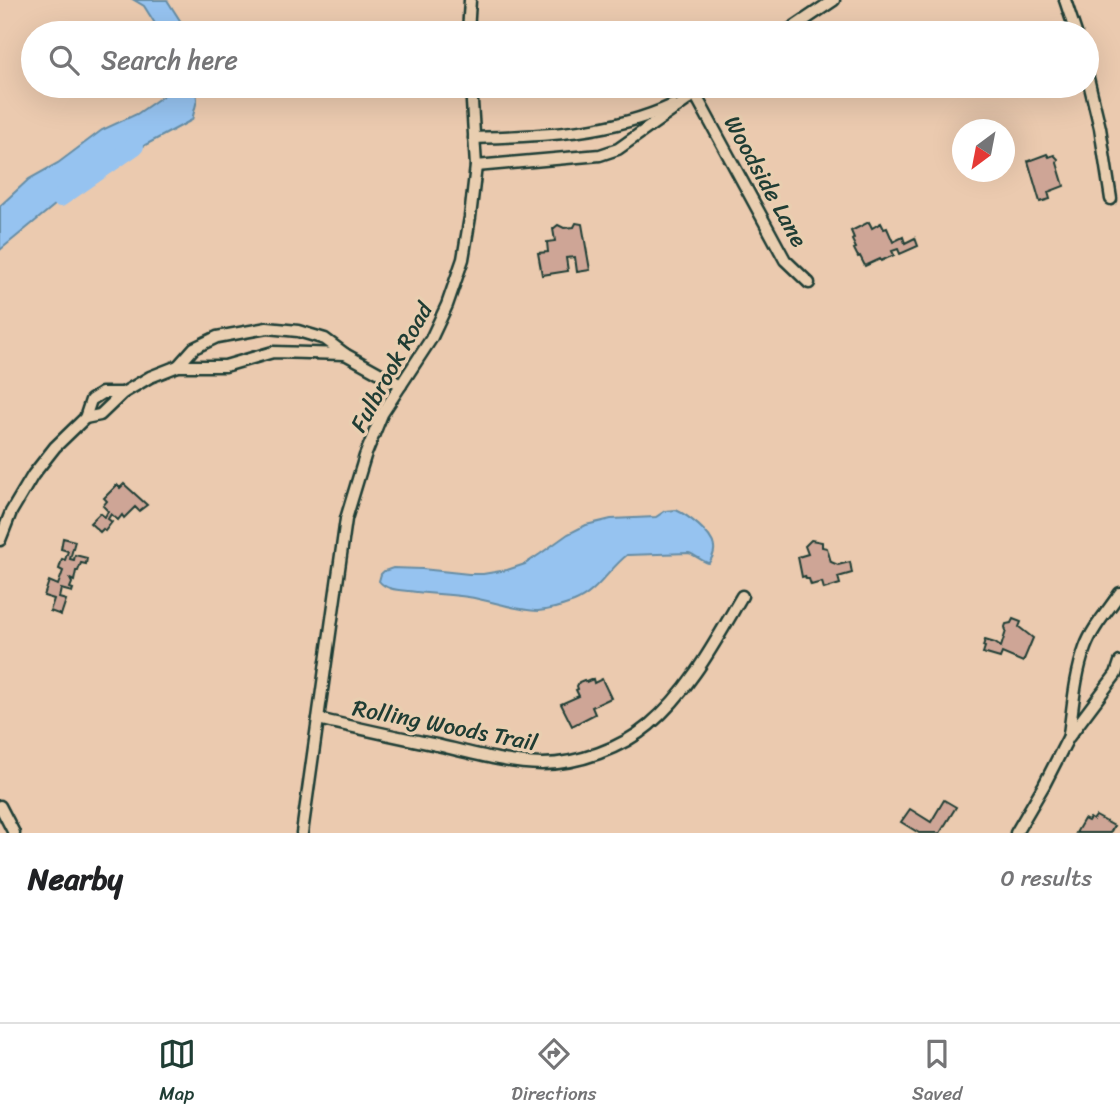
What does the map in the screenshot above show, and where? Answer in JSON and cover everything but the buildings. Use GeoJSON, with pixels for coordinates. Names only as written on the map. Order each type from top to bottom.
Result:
{"type":"FeatureCollection","features":[{"type":"Feature","properties":{"kind":"street"},"geometry":{"type":"LineString","coordinates":[[469,21],[470,0]]}},
{"type":"Feature","properties":{"kind":"street"},"geometry":{"type":"LineString","coordinates":[[803,21],[834,0]]}},
{"type":"Feature","properties":{"kind":"street"},"geometry":{"type":"LineString","coordinates":[[1065,0],[1072,21]]}},
{"type":"Feature","properties":{"kind":"street","name":"Fulbrook Road"},"geometry":{"type":"LineString","coordinates":[[302,833],[346,519],[365,456],[382,414],[431,339],[447,305],[463,259],[476,166],[472,98]]}},
{"type":"Feature","properties":{"kind":"street"},"geometry":{"type":"LineString","coordinates":[[474,138],[535,136],[612,126],[656,112],[686,98]]}},
{"type":"Feature","properties":{"kind":"street"},"geometry":{"type":"LineString","coordinates":[[476,166],[600,155],[618,149],[689,98]]}},
{"type":"Feature","properties":{"kind":"street","name":"Woodside Lane"},"geometry":{"type":"LineString","coordinates":[[697,98],[785,260],[809,282]]}},
{"type":"Feature","properties":{"kind":"street"},"geometry":{"type":"LineString","coordinates":[[1093,98],[1111,199]]}},
{"type":"Feature","properties":{"kind":"street"},"geometry":{"type":"LineString","coordinates":[[178,366],[194,348],[217,337],[267,328],[298,331],[325,340],[401,386]]}},
{"type":"Feature","properties":{"kind":"street"},"geometry":{"type":"LineString","coordinates":[[85,418],[100,415],[123,393],[150,377],[178,366],[225,366],[273,352],[345,354]]}},
{"type":"Feature","properties":{"kind":"street"},"geometry":{"type":"LineString","coordinates":[[0,540],[11,512],[33,475],[55,447],[85,418],[91,400],[102,393],[123,393]]}},
{"type":"Feature","properties":{"kind":"street"},"geometry":{"type":"LineString","coordinates":[[1068,738],[1079,668],[1086,646],[1094,629],[1120,593]]}},
{"type":"Feature","properties":{"kind":"street","name":"Rolling Woods Trail"},"geometry":{"type":"LineString","coordinates":[[318,719],[502,760],[543,764],[586,758],[621,744],[649,725],[675,699],[701,666],[742,596]]}},
{"type":"Feature","properties":{"kind":"street"},"geometry":{"type":"LineString","coordinates":[[1016,833],[1068,738],[1116,674],[1120,662]]}},
{"type":"Feature","properties":{"kind":"street"},"geometry":{"type":"LineString","coordinates":[[0,806],[14,833]]}},
{"type":"Feature","properties":{"kind":"water"},"geometry":{"type":"Polygon","coordinates":[[[134,0],[167,0],[180,21],[153,21],[144,6],[134,0]]]}},
{"type":"Feature","properties":{"kind":"water"},"geometry":{"type":"Polygon","coordinates":[[[160,98],[197,98],[192,120],[105,164],[0,250],[0,206],[29,179],[58,163],[102,130],[137,114],[160,98]]]}},
{"type":"Feature","properties":{"kind":"water"},"geometry":{"type":"Polygon","coordinates":[[[676,510],[709,536],[714,551],[709,563],[689,553],[627,555],[589,593],[574,602],[552,609],[530,611],[468,597],[397,590],[379,581],[384,571],[393,568],[469,574],[507,570],[525,564],[568,534],[586,525],[611,519],[656,517],[665,511],[676,510]]]}},
{"type":"Feature","properties":{"kind":"waterway"},"geometry":{"type":"LineString","coordinates":[[60,198],[135,146]]}}]}
